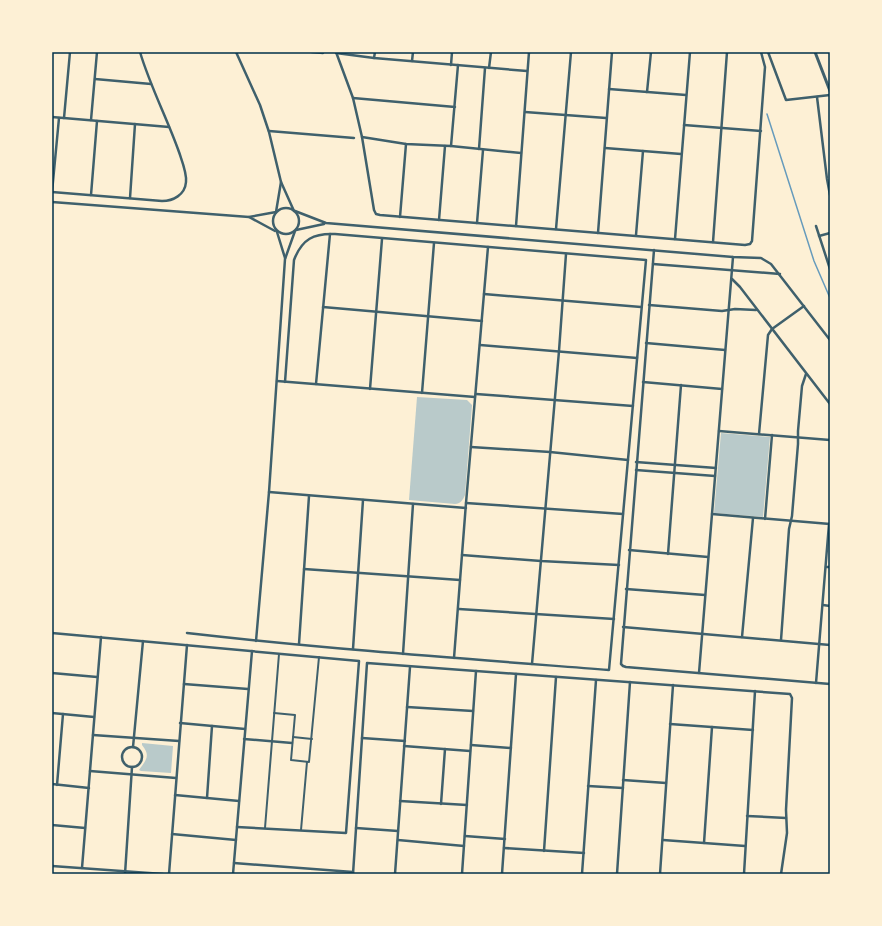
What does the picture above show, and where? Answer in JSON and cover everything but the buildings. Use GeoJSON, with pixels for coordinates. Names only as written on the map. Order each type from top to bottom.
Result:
{"type":"FeatureCollection","features":[{"type":"Feature","properties":{"kind":"street"},"geometry":{"type":"LineString","coordinates":[[64,118],[70,52]]}},
{"type":"Feature","properties":{"kind":"street"},"geometry":{"type":"LineString","coordinates":[[91,120],[97,52]]}},
{"type":"Feature","properties":{"kind":"street"},"geometry":{"type":"LineString","coordinates":[[59,118],[52,192],[166,201],[176,197],[184,189],[186,182],[184,169],[170,127],[151,84],[140,52]]}},
{"type":"Feature","properties":{"kind":"street"},"geometry":{"type":"LineString","coordinates":[[236,52],[256,93],[268,131],[281,182],[299,221],[286,259],[269,492],[256,641]]}},
{"type":"Feature","properties":{"kind":"street"},"geometry":{"type":"LineString","coordinates":[[312,52],[323,53]]}},
{"type":"Feature","properties":{"kind":"street"},"geometry":{"type":"LineString","coordinates":[[374,58],[375,52]]}},
{"type":"Feature","properties":{"kind":"street"},"geometry":{"type":"LineString","coordinates":[[412,62],[413,52]]}},
{"type":"Feature","properties":{"kind":"street"},"geometry":{"type":"LineString","coordinates":[[451,65],[452,52]]}},
{"type":"Feature","properties":{"kind":"street"},"geometry":{"type":"LineString","coordinates":[[490,68],[491,52]]}},
{"type":"Feature","properties":{"kind":"street"},"geometry":{"type":"LineString","coordinates":[[516,226],[529,52]]}},
{"type":"Feature","properties":{"kind":"street"},"geometry":{"type":"LineString","coordinates":[[556,229],[571,52]]}},
{"type":"Feature","properties":{"kind":"street"},"geometry":{"type":"LineString","coordinates":[[598,233],[612,52]]}},
{"type":"Feature","properties":{"kind":"street"},"geometry":{"type":"LineString","coordinates":[[647,92],[651,52]]}},
{"type":"Feature","properties":{"kind":"street"},"geometry":{"type":"LineString","coordinates":[[675,238],[690,52]]}},
{"type":"Feature","properties":{"kind":"street"},"geometry":{"type":"LineString","coordinates":[[713,242],[727,52]]}},
{"type":"Feature","properties":{"kind":"street"},"geometry":{"type":"LineString","coordinates":[[528,71],[412,62],[336,53],[353,98],[362,137],[374,210],[376,214],[745,245],[750,244],[752,241],[765,67],[761,52]]}},
{"type":"Feature","properties":{"kind":"street"},"geometry":{"type":"LineString","coordinates":[[768,52],[785,100],[787,101],[798,98],[830,95]]}},
{"type":"Feature","properties":{"kind":"street"},"geometry":{"type":"LineString","coordinates":[[815,52],[830,90]]}},
{"type":"Feature","properties":{"kind":"street"},"geometry":{"type":"LineString","coordinates":[[451,146],[458,65]]}},
{"type":"Feature","properties":{"kind":"street"},"geometry":{"type":"LineString","coordinates":[[479,149],[485,68]]}},
{"type":"Feature","properties":{"kind":"street"},"geometry":{"type":"LineString","coordinates":[[95,79],[151,84]]}},
{"type":"Feature","properties":{"kind":"street"},"geometry":{"type":"LineString","coordinates":[[609,89],[686,95]]}},
{"type":"Feature","properties":{"kind":"street"},"geometry":{"type":"LineString","coordinates":[[817,97],[830,196]]}},
{"type":"Feature","properties":{"kind":"street"},"geometry":{"type":"LineString","coordinates":[[353,98],[455,107]]}},
{"type":"Feature","properties":{"kind":"street"},"geometry":{"type":"LineString","coordinates":[[525,112],[606,118]]}},
{"type":"Feature","properties":{"kind":"street"},"geometry":{"type":"LineString","coordinates":[[52,117],[170,127]]}},
{"type":"Feature","properties":{"kind":"street"},"geometry":{"type":"LineString","coordinates":[[91,195],[97,121]]}},
{"type":"Feature","properties":{"kind":"street"},"geometry":{"type":"LineString","coordinates":[[130,198],[136,124]]}},
{"type":"Feature","properties":{"kind":"street"},"geometry":{"type":"LineString","coordinates":[[684,125],[761,131]]}},
{"type":"Feature","properties":{"kind":"street"},"geometry":{"type":"LineString","coordinates":[[268,131],[354,138]]}},
{"type":"Feature","properties":{"kind":"street"},"geometry":{"type":"LineString","coordinates":[[362,137],[406,144],[451,146],[521,153]]}},
{"type":"Feature","properties":{"kind":"street"},"geometry":{"type":"LineString","coordinates":[[400,217],[406,144]]}},
{"type":"Feature","properties":{"kind":"street"},"geometry":{"type":"LineString","coordinates":[[439,220],[445,146]]}},
{"type":"Feature","properties":{"kind":"street"},"geometry":{"type":"LineString","coordinates":[[605,148],[681,154]]}},
{"type":"Feature","properties":{"kind":"street"},"geometry":{"type":"LineString","coordinates":[[478,223],[483,150]]}},
{"type":"Feature","properties":{"kind":"street"},"geometry":{"type":"LineString","coordinates":[[636,235],[643,151]]}},
{"type":"Feature","properties":{"kind":"street"},"geometry":{"type":"LineString","coordinates":[[281,182],[276,212],[272,225],[286,259]]}},
{"type":"Feature","properties":{"kind":"street"},"geometry":{"type":"LineString","coordinates":[[52,202],[249,217],[276,212],[285,208],[326,223],[733,257],[761,258],[771,264],[780,274],[830,340]]}},
{"type":"Feature","properties":{"kind":"street"},"geometry":{"type":"LineString","coordinates":[[249,217],[276,232],[288,235],[296,231],[326,223]]}},
{"type":"Feature","properties":{"kind":"street"},"geometry":{"type":"LineString","coordinates":[[816,226],[830,269]]}},
{"type":"Feature","properties":{"kind":"street"},"geometry":{"type":"LineString","coordinates":[[819,236],[830,233]]}},
{"type":"Feature","properties":{"kind":"street"},"geometry":{"type":"LineString","coordinates":[[316,384],[330,234]]}},
{"type":"Feature","properties":{"kind":"street"},"geometry":{"type":"LineString","coordinates":[[187,633],[256,641],[403,654],[609,670],[646,260],[330,234],[318,235],[301,245],[294,260],[285,382]]}},
{"type":"Feature","properties":{"kind":"street"},"geometry":{"type":"LineString","coordinates":[[370,389],[382,239]]}},
{"type":"Feature","properties":{"kind":"street"},"geometry":{"type":"LineString","coordinates":[[422,393],[434,243]]}},
{"type":"Feature","properties":{"kind":"street"},"geometry":{"type":"LineString","coordinates":[[454,658],[488,247]]}},
{"type":"Feature","properties":{"kind":"street"},"geometry":{"type":"LineString","coordinates":[[654,250],[620,659],[621,664],[623,666],[830,684]]}},
{"type":"Feature","properties":{"kind":"street"},"geometry":{"type":"LineString","coordinates":[[532,664],[566,254]]}},
{"type":"Feature","properties":{"kind":"street"},"geometry":{"type":"LineString","coordinates":[[699,673],[733,257]]}},
{"type":"Feature","properties":{"kind":"street"},"geometry":{"type":"LineString","coordinates":[[653,264],[780,274]]}},
{"type":"Feature","properties":{"kind":"street"},"geometry":{"type":"LineString","coordinates":[[731,279],[830,404]]}},
{"type":"Feature","properties":{"kind":"street"},"geometry":{"type":"LineString","coordinates":[[484,294],[641,307]]}},
{"type":"Feature","properties":{"kind":"street"},"geometry":{"type":"LineString","coordinates":[[649,305],[722,311],[757,310]]}},
{"type":"Feature","properties":{"kind":"street"},"geometry":{"type":"LineString","coordinates":[[759,434],[768,335],[772,329],[804,306]]}},
{"type":"Feature","properties":{"kind":"street"},"geometry":{"type":"LineString","coordinates":[[323,307],[482,321]]}},
{"type":"Feature","properties":{"kind":"street"},"geometry":{"type":"LineString","coordinates":[[646,343],[726,350]]}},
{"type":"Feature","properties":{"kind":"street"},"geometry":{"type":"LineString","coordinates":[[480,345],[637,358]]}},
{"type":"Feature","properties":{"kind":"street"},"geometry":{"type":"LineString","coordinates":[[781,640],[802,386],[806,374]]}},
{"type":"Feature","properties":{"kind":"street"},"geometry":{"type":"LineString","coordinates":[[277,381],[422,393],[555,399],[633,406]]}},
{"type":"Feature","properties":{"kind":"street"},"geometry":{"type":"LineString","coordinates":[[643,382],[722,389]]}},
{"type":"Feature","properties":{"kind":"street"},"geometry":{"type":"LineString","coordinates":[[668,554],[681,385]]}},
{"type":"Feature","properties":{"kind":"street"},"geometry":{"type":"LineString","coordinates":[[719,431],[830,440]]}},
{"type":"Feature","properties":{"kind":"street"},"geometry":{"type":"LineString","coordinates":[[765,519],[772,435]]}},
{"type":"Feature","properties":{"kind":"street"},"geometry":{"type":"LineString","coordinates":[[471,447],[550,452],[628,460]]}},
{"type":"Feature","properties":{"kind":"street"},"geometry":{"type":"LineString","coordinates":[[636,462],[716,468]]}},
{"type":"Feature","properties":{"kind":"street"},"geometry":{"type":"LineString","coordinates":[[636,470],[715,476]]}},
{"type":"Feature","properties":{"kind":"street"},"geometry":{"type":"LineString","coordinates":[[269,492],[466,508]]}},
{"type":"Feature","properties":{"kind":"street"},"geometry":{"type":"LineString","coordinates":[[299,644],[309,496]]}},
{"type":"Feature","properties":{"kind":"street"},"geometry":{"type":"LineString","coordinates":[[353,649],[363,500]]}},
{"type":"Feature","properties":{"kind":"street"},"geometry":{"type":"LineString","coordinates":[[466,503],[623,514]]}},
{"type":"Feature","properties":{"kind":"street"},"geometry":{"type":"LineString","coordinates":[[403,654],[413,504]]}},
{"type":"Feature","properties":{"kind":"street"},"geometry":{"type":"LineString","coordinates":[[712,514],[830,524],[816,683]]}},
{"type":"Feature","properties":{"kind":"street"},"geometry":{"type":"LineString","coordinates":[[742,637],[753,518]]}},
{"type":"Feature","properties":{"kind":"street"},"geometry":{"type":"LineString","coordinates":[[629,550],[708,557]]}},
{"type":"Feature","properties":{"kind":"street"},"geometry":{"type":"LineString","coordinates":[[462,555],[619,565]]}},
{"type":"Feature","properties":{"kind":"street"},"geometry":{"type":"LineString","coordinates":[[304,569],[460,580]]}},
{"type":"Feature","properties":{"kind":"street"},"geometry":{"type":"LineString","coordinates":[[626,589],[705,595]]}},
{"type":"Feature","properties":{"kind":"street"},"geometry":{"type":"LineString","coordinates":[[823,606],[830,606]]}},
{"type":"Feature","properties":{"kind":"street"},"geometry":{"type":"LineString","coordinates":[[459,609],[614,619]]}},
{"type":"Feature","properties":{"kind":"street"},"geometry":{"type":"LineString","coordinates":[[623,627],[830,645]]}},
{"type":"Feature","properties":{"kind":"street"},"geometry":{"type":"LineString","coordinates":[[52,633],[359,661],[346,833],[237,827]]}},
{"type":"Feature","properties":{"kind":"street"},"geometry":{"type":"LineString","coordinates":[[82,868],[100,637]]}},
{"type":"Feature","properties":{"kind":"street"},"geometry":{"type":"LineString","coordinates":[[133,747],[143,641]]}},
{"type":"Feature","properties":{"kind":"street"},"geometry":{"type":"LineString","coordinates":[[168,874],[187,645]]}},
{"type":"Feature","properties":{"kind":"street"},"geometry":{"type":"LineString","coordinates":[[233,874],[252,651]]}},
{"type":"Feature","properties":{"kind":"street"},"geometry":{"type":"LineString","coordinates":[[265,828],[278,654]]}},
{"type":"Feature","properties":{"kind":"street"},"geometry":{"type":"LineString","coordinates":[[301,830],[307,762],[309,762],[312,739],[319,657]]}},
{"type":"Feature","properties":{"kind":"street"},"geometry":{"type":"LineString","coordinates":[[234,863],[353,873],[367,663],[790,694],[792,698],[786,818],[787,833],[780,874]]}},
{"type":"Feature","properties":{"kind":"street"},"geometry":{"type":"LineString","coordinates":[[395,874],[410,667]]}},
{"type":"Feature","properties":{"kind":"street"},"geometry":{"type":"LineString","coordinates":[[462,874],[476,672]]}},
{"type":"Feature","properties":{"kind":"street"},"geometry":{"type":"LineString","coordinates":[[52,673],[97,677]]}},
{"type":"Feature","properties":{"kind":"street"},"geometry":{"type":"LineString","coordinates":[[502,874],[516,674]]}},
{"type":"Feature","properties":{"kind":"street"},"geometry":{"type":"LineString","coordinates":[[544,851],[556,677]]}},
{"type":"Feature","properties":{"kind":"street"},"geometry":{"type":"LineString","coordinates":[[582,874],[596,680]]}},
{"type":"Feature","properties":{"kind":"street"},"geometry":{"type":"LineString","coordinates":[[617,874],[630,682]]}},
{"type":"Feature","properties":{"kind":"street"},"geometry":{"type":"LineString","coordinates":[[184,684],[248,688]]}},
{"type":"Feature","properties":{"kind":"street"},"geometry":{"type":"LineString","coordinates":[[660,874],[673,685]]}},
{"type":"Feature","properties":{"kind":"street"},"geometry":{"type":"LineString","coordinates":[[744,874],[755,691]]}},
{"type":"Feature","properties":{"kind":"street"},"geometry":{"type":"LineString","coordinates":[[407,707],[473,712]]}},
{"type":"Feature","properties":{"kind":"street"},"geometry":{"type":"LineString","coordinates":[[52,713],[94,716]]}},
{"type":"Feature","properties":{"kind":"street"},"geometry":{"type":"LineString","coordinates":[[274,713],[295,715],[291,760],[307,762]]}},
{"type":"Feature","properties":{"kind":"street"},"geometry":{"type":"LineString","coordinates":[[57,785],[63,714]]}},
{"type":"Feature","properties":{"kind":"street"},"geometry":{"type":"LineString","coordinates":[[180,723],[245,729]]}},
{"type":"Feature","properties":{"kind":"street"},"geometry":{"type":"LineString","coordinates":[[670,724],[753,730]]}},
{"type":"Feature","properties":{"kind":"street"},"geometry":{"type":"LineString","coordinates":[[207,798],[212,726]]}},
{"type":"Feature","properties":{"kind":"street"},"geometry":{"type":"LineString","coordinates":[[704,843],[712,727]]}},
{"type":"Feature","properties":{"kind":"street"},"geometry":{"type":"LineString","coordinates":[[93,735],[179,741]]}},
{"type":"Feature","properties":{"kind":"street"},"geometry":{"type":"LineString","coordinates":[[293,738],[312,739]]}},
{"type":"Feature","properties":{"kind":"street"},"geometry":{"type":"LineString","coordinates":[[362,738],[405,741]]}},
{"type":"Feature","properties":{"kind":"street"},"geometry":{"type":"LineString","coordinates":[[244,739],[292,742]]}},
{"type":"Feature","properties":{"kind":"street"},"geometry":{"type":"LineString","coordinates":[[404,746],[470,751]]}},
{"type":"Feature","properties":{"kind":"street"},"geometry":{"type":"LineString","coordinates":[[471,746],[511,748]]}},
{"type":"Feature","properties":{"kind":"street"},"geometry":{"type":"LineString","coordinates":[[133,747],[140,750],[143,756],[138,765],[132,767],[126,765],[122,759],[122,756],[127,748],[133,747]]}},
{"type":"Feature","properties":{"kind":"street"},"geometry":{"type":"LineString","coordinates":[[441,804],[445,749]]}},
{"type":"Feature","properties":{"kind":"street"},"geometry":{"type":"LineString","coordinates":[[125,873],[132,767]]}},
{"type":"Feature","properties":{"kind":"street"},"geometry":{"type":"LineString","coordinates":[[90,771],[176,778]]}},
{"type":"Feature","properties":{"kind":"street"},"geometry":{"type":"LineString","coordinates":[[623,780],[666,783]]}},
{"type":"Feature","properties":{"kind":"street"},"geometry":{"type":"LineString","coordinates":[[52,784],[89,788]]}},
{"type":"Feature","properties":{"kind":"street"},"geometry":{"type":"LineString","coordinates":[[588,786],[623,788]]}},
{"type":"Feature","properties":{"kind":"street"},"geometry":{"type":"LineString","coordinates":[[175,795],[239,801]]}},
{"type":"Feature","properties":{"kind":"street"},"geometry":{"type":"LineString","coordinates":[[400,801],[467,805]]}},
{"type":"Feature","properties":{"kind":"street"},"geometry":{"type":"LineString","coordinates":[[747,816],[786,818]]}},
{"type":"Feature","properties":{"kind":"street"},"geometry":{"type":"LineString","coordinates":[[52,825],[85,828]]}},
{"type":"Feature","properties":{"kind":"street"},"geometry":{"type":"LineString","coordinates":[[356,828],[398,831]]}},
{"type":"Feature","properties":{"kind":"street"},"geometry":{"type":"LineString","coordinates":[[172,834],[236,840]]}},
{"type":"Feature","properties":{"kind":"street"},"geometry":{"type":"LineString","coordinates":[[465,836],[505,839]]}},
{"type":"Feature","properties":{"kind":"street"},"geometry":{"type":"LineString","coordinates":[[398,840],[464,846]]}},
{"type":"Feature","properties":{"kind":"street"},"geometry":{"type":"LineString","coordinates":[[663,840],[745,846]]}},
{"type":"Feature","properties":{"kind":"street"},"geometry":{"type":"LineString","coordinates":[[504,848],[584,854]]}},
{"type":"Feature","properties":{"kind":"street"},"geometry":{"type":"LineString","coordinates":[[52,866],[125,873],[163,874]]}},
{"type":"Feature","properties":{"kind":"shaded area"},"geometry":{"type":"Polygon","coordinates":[[[417,397],[467,400],[472,405],[465,495],[458,503],[409,500],[417,397]]]}},
{"type":"Feature","properties":{"kind":"shaded area"},"geometry":{"type":"Polygon","coordinates":[[[721,433],[770,437],[763,517],[714,513],[721,433]]]}},
{"type":"Feature","properties":{"kind":"shaded area"},"geometry":{"type":"Polygon","coordinates":[[[142,743],[173,746],[171,773],[139,770],[147,755],[142,743]]]}},
{"type":"Feature","properties":{"kind":"waterway"},"geometry":{"type":"LineString","coordinates":[[767,114],[814,261],[830,298]]}}]}
